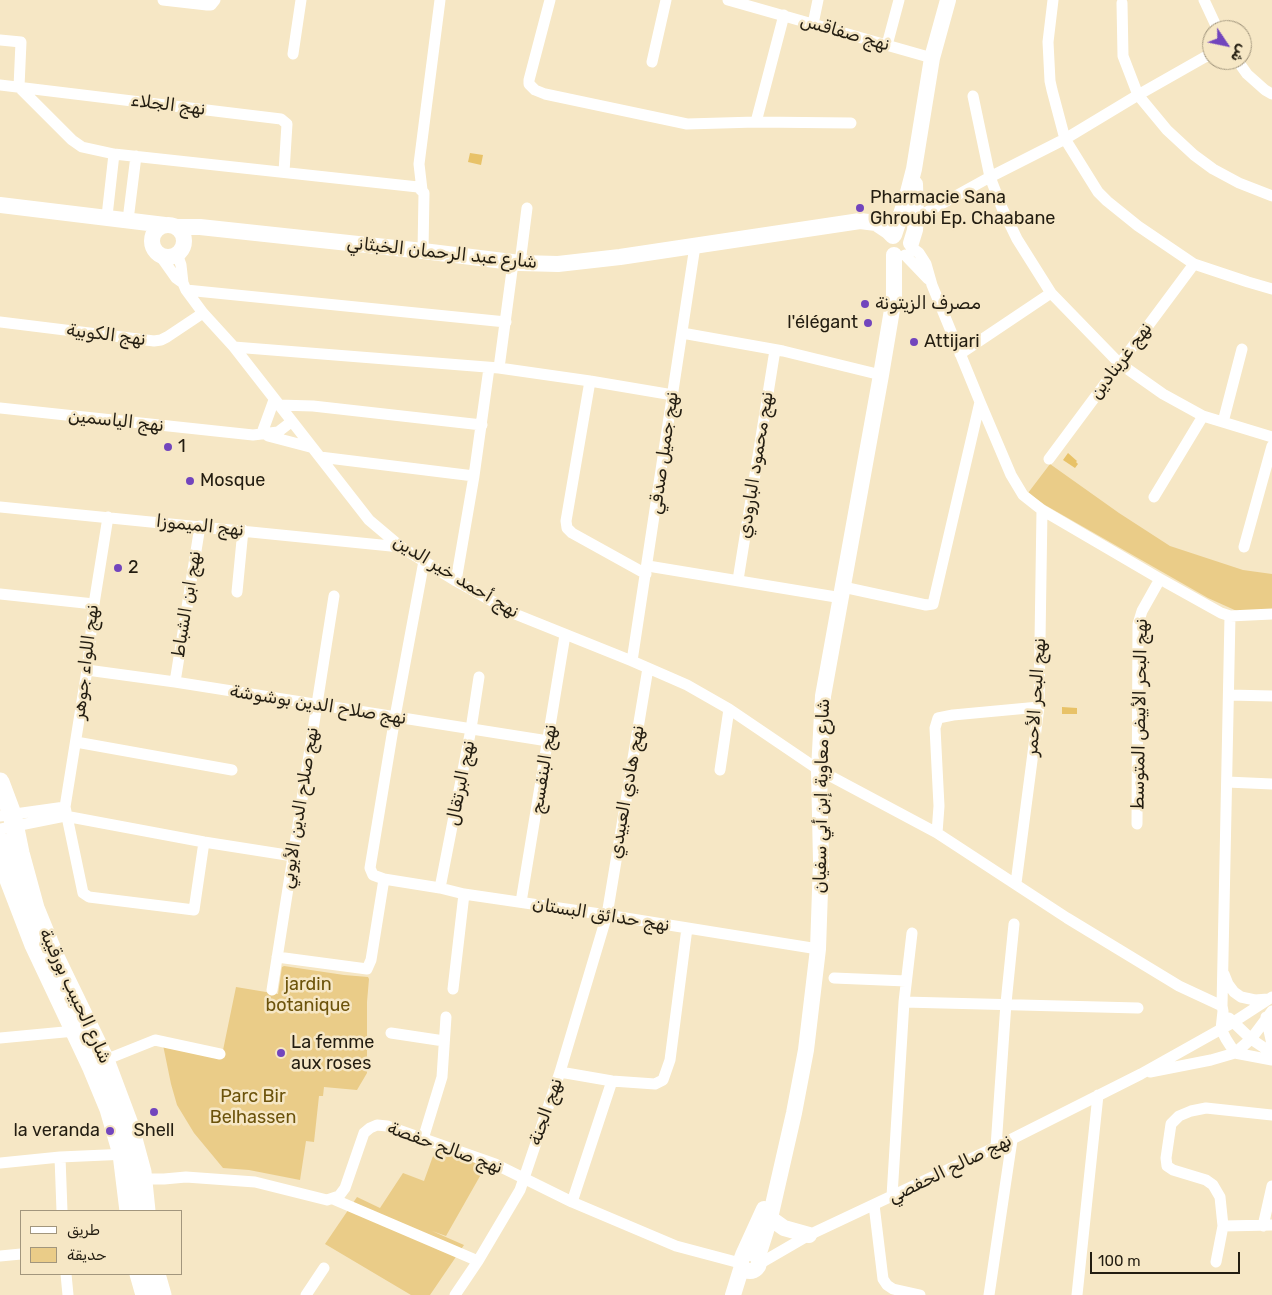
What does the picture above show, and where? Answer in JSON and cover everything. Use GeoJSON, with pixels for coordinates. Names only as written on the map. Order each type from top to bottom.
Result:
{"type":"FeatureCollection","features":[{"type":"Feature","properties":{"kind":"main road","name":"شارع معاوية إبن أبي سفيان"},"geometry":{"type":"LineString","coordinates":[[733,1295],[770,1218],[806,1050],[818,949],[821,861],[819,770],[823,696],[882,375],[894,298],[900,285],[900,246],[907,196],[914,169],[932,58],[948,0]]}},
{"type":"Feature","properties":{"kind":"main road","name":"شارع معاوية إبن أبي سفيان"},"geometry":{"type":"LineString","coordinates":[[900,246],[915,230],[914,169]]}},
{"type":"Feature","properties":{"kind":"main road"},"geometry":{"type":"LineString","coordinates":[[900,246],[888,230],[876,223],[893,211],[907,196]]}},
{"type":"Feature","properties":{"kind":"main road","name":"شارع عبد الرحمان الخبثاني"},"geometry":{"type":"LineString","coordinates":[[0,205],[107,216],[171,226],[200,227],[517,263],[558,264],[620,257],[860,221],[876,223]]}},
{"type":"Feature","properties":{"kind":"main road"},"geometry":{"type":"LineString","coordinates":[[128,220],[135,230],[165,257],[180,249],[209,228]]}},
{"type":"Feature","properties":{"kind":"main road"},"geometry":{"type":"LineString","coordinates":[[853,222],[900,246]]}},
{"type":"Feature","properties":{"kind":"main road"},"geometry":{"type":"LineString","coordinates":[[155,249],[154,232],[171,226],[184,237],[180,249]]}},
{"type":"Feature","properties":{"kind":"main road","name":"شارع الحبيب بورقيبة"},"geometry":{"type":"LineString","coordinates":[[0,782],[6,821],[24,869],[38,915],[55,957],[106,1060],[129,1124],[130,1154],[143,1179],[146,1210]]}},
{"type":"Feature","properties":{"kind":"main road"},"geometry":{"type":"LineString","coordinates":[[0,841],[2,862],[34,945],[130,1154],[129,1210]]}},
{"type":"Feature","properties":{"kind":"main road","name":"شارع معاوية إبن أبي سفيان"},"geometry":{"type":"LineString","coordinates":[[739,1295],[779,1175]]}},
{"type":"Feature","properties":{"kind":"main road"},"geometry":{"type":"LineString","coordinates":[[770,1218],[784,1228],[809,1235]]}},
{"type":"Feature","properties":{"kind":"main road"},"geometry":{"type":"LineString","coordinates":[[139,1275],[145,1295]]}},
{"type":"Feature","properties":{"kind":"main road"},"geometry":{"type":"LineString","coordinates":[[156,1275],[162,1295]]}},
{"type":"Feature","properties":{"kind":"street"},"geometry":{"type":"LineString","coordinates":[[163,0],[207,5],[211,5],[215,0]]}},
{"type":"Feature","properties":{"kind":"street"},"geometry":{"type":"LineString","coordinates":[[293,54],[301,0]]}},
{"type":"Feature","properties":{"kind":"street"},"geometry":{"type":"LineString","coordinates":[[409,185],[418,164],[440,0]]}},
{"type":"Feature","properties":{"kind":"street"},"geometry":{"type":"LineString","coordinates":[[550,0],[529,84],[535,90],[545,94],[673,122],[704,124],[756,122],[851,123]]}},
{"type":"Feature","properties":{"kind":"street"},"geometry":{"type":"LineString","coordinates":[[652,62],[666,0]]}},
{"type":"Feature","properties":{"kind":"street","name":"نهج صفاقس"},"geometry":{"type":"LineString","coordinates":[[728,0],[932,58]]}},
{"type":"Feature","properties":{"kind":"street"},"geometry":{"type":"LineString","coordinates":[[813,24],[818,0]]}},
{"type":"Feature","properties":{"kind":"street"},"geometry":{"type":"LineString","coordinates":[[887,45],[899,0]]}},
{"type":"Feature","properties":{"kind":"street"},"geometry":{"type":"LineString","coordinates":[[1053,0],[1048,42],[1050,80],[1065,139],[1094,186],[1107,201],[1138,226],[1194,264],[1272,288]]}},
{"type":"Feature","properties":{"kind":"street"},"geometry":{"type":"LineString","coordinates":[[1204,0],[1213,20]]}},
{"type":"Feature","properties":{"kind":"street"},"geometry":{"type":"LineString","coordinates":[[1122,3],[1123,56],[1138,95],[1167,130],[1194,155],[1213,169],[1239,183],[1272,196]]}},
{"type":"Feature","properties":{"kind":"street"},"geometry":{"type":"LineString","coordinates":[[756,122],[784,15]]}},
{"type":"Feature","properties":{"kind":"street"},"geometry":{"type":"LineString","coordinates":[[0,40],[19,41],[22,43],[19,87],[78,145],[114,154],[409,185],[422,190]]}},
{"type":"Feature","properties":{"kind":"street"},"geometry":{"type":"LineString","coordinates":[[916,218],[990,177],[1065,139],[1202,59]]}},
{"type":"Feature","properties":{"kind":"street"},"geometry":{"type":"LineString","coordinates":[[1244,70],[1265,90],[1272,94]]}},
{"type":"Feature","properties":{"kind":"street","name":"نهج الجلاء"},"geometry":{"type":"LineString","coordinates":[[0,85],[281,119],[287,124],[284,172]]}},
{"type":"Feature","properties":{"kind":"street"},"geometry":{"type":"LineString","coordinates":[[973,96],[990,177],[1002,208],[1017,239],[1051,293],[1119,363],[1163,394],[1203,416],[1272,437]]}},
{"type":"Feature","properties":{"kind":"street"},"geometry":{"type":"LineString","coordinates":[[107,216],[114,154]]}},
{"type":"Feature","properties":{"kind":"street"},"geometry":{"type":"LineString","coordinates":[[128,220],[136,156]]}},
{"type":"Feature","properties":{"kind":"street"},"geometry":{"type":"LineString","coordinates":[[418,164],[422,190],[424,192],[423,251]]}},
{"type":"Feature","properties":{"kind":"street"},"geometry":{"type":"LineString","coordinates":[[456,581],[482,425],[506,322],[527,208]]}},
{"type":"Feature","properties":{"kind":"street","name":"نهج جميل صدقي"},"geometry":{"type":"LineString","coordinates":[[632,661],[695,246]]}},
{"type":"Feature","properties":{"kind":"street"},"geometry":{"type":"LineString","coordinates":[[900,246],[932,285],[980,402],[1017,486],[1023,495],[1042,510],[1160,580],[1221,613],[1230,616],[1272,614]]}},
{"type":"Feature","properties":{"kind":"street","name":"نهج أحمد خير الدين"},"geometry":{"type":"LineString","coordinates":[[155,249],[185,286],[203,313],[234,348],[369,520],[400,547],[515,614],[648,668],[687,686],[729,709],[819,770],[937,833],[1067,918],[1179,986],[1223,1008]]}},
{"type":"Feature","properties":{"kind":"street"},"geometry":{"type":"LineString","coordinates":[[180,249],[185,286],[506,322]]}},
{"type":"Feature","properties":{"kind":"street","name":"نهج غرينادين"},"geometry":{"type":"LineString","coordinates":[[1049,459],[1194,264]]}},
{"type":"Feature","properties":{"kind":"street"},"geometry":{"type":"LineString","coordinates":[[960,354],[1051,293]]}},
{"type":"Feature","properties":{"kind":"street","name":"نهج الكوبية"},"geometry":{"type":"LineString","coordinates":[[0,322],[154,341],[168,337],[203,313]]}},
{"type":"Feature","properties":{"kind":"street"},"geometry":{"type":"LineString","coordinates":[[682,333],[775,350],[882,375]]}},
{"type":"Feature","properties":{"kind":"street"},"geometry":{"type":"LineString","coordinates":[[234,348],[494,368],[673,395]]}},
{"type":"Feature","properties":{"kind":"street"},"geometry":{"type":"LineString","coordinates":[[1224,422],[1242,349]]}},
{"type":"Feature","properties":{"kind":"street","name":"نهج محمود البارودي"},"geometry":{"type":"LineString","coordinates":[[738,580],[775,350]]}},
{"type":"Feature","properties":{"kind":"street"},"geometry":{"type":"LineString","coordinates":[[590,381],[566,521],[567,528],[572,533],[647,570],[843,593],[926,605],[933,604],[980,402]]}},
{"type":"Feature","properties":{"kind":"street"},"geometry":{"type":"LineString","coordinates":[[262,433],[276,402],[482,425]]}},
{"type":"Feature","properties":{"kind":"street","name":"نهج الياسمين"},"geometry":{"type":"LineString","coordinates":[[0,408],[249,434],[262,433],[310,447]]}},
{"type":"Feature","properties":{"kind":"street"},"geometry":{"type":"LineString","coordinates":[[1154,497],[1203,416]]}},
{"type":"Feature","properties":{"kind":"street"},"geometry":{"type":"LineString","coordinates":[[262,433],[275,422],[289,419]]}},
{"type":"Feature","properties":{"kind":"street"},"geometry":{"type":"LineString","coordinates":[[1244,547],[1272,446]]}},
{"type":"Feature","properties":{"kind":"street"},"geometry":{"type":"LineString","coordinates":[[320,457],[474,476]]}},
{"type":"Feature","properties":{"kind":"street","name":"نهج الميموزا"},"geometry":{"type":"LineString","coordinates":[[0,506],[400,547]]}},
{"type":"Feature","properties":{"kind":"street","name":"نهج البحر الأحمر"},"geometry":{"type":"LineString","coordinates":[[1016,883],[1039,707],[1042,510]]}},
{"type":"Feature","properties":{"kind":"street","name":"نهج اللواء جوهر"},"geometry":{"type":"LineString","coordinates":[[65,811],[108,517]]}},
{"type":"Feature","properties":{"kind":"street","name":"نهج ابن الشباط"},"geometry":{"type":"LineString","coordinates":[[175,682],[200,526]]}},
{"type":"Feature","properties":{"kind":"street"},"geometry":{"type":"LineString","coordinates":[[236,592],[243,530]]}},
{"type":"Feature","properties":{"kind":"street"},"geometry":{"type":"LineString","coordinates":[[277,957],[367,970],[371,960],[384,879],[374,875],[370,868],[395,717],[424,561]]}},
{"type":"Feature","properties":{"kind":"street","name":"نهج البحر الأبيض المتوسط"},"geometry":{"type":"LineString","coordinates":[[1137,824],[1138,624],[1142,611],[1160,580]]}},
{"type":"Feature","properties":{"kind":"street"},"geometry":{"type":"LineString","coordinates":[[0,594],[94,604]]}},
{"type":"Feature","properties":{"kind":"street","name":"نهج صلاح الدين الأيوبي"},"geometry":{"type":"LineString","coordinates":[[272,990],[334,596]]}},
{"type":"Feature","properties":{"kind":"street"},"geometry":{"type":"LineString","coordinates":[[1230,616],[1223,1008],[1221,1029],[1235,1053],[1272,1060]]}},
{"type":"Feature","properties":{"kind":"street","name":"نهج البنفسج"},"geometry":{"type":"LineString","coordinates":[[521,902],[565,635]]}},
{"type":"Feature","properties":{"kind":"street","name":"نهج هادي العبيدي"},"geometry":{"type":"LineString","coordinates":[[607,915],[648,668]]}},
{"type":"Feature","properties":{"kind":"street","name":"نهج صلاح الدين بوشوشة"},"geometry":{"type":"LineString","coordinates":[[87,670],[175,682],[548,741]]}},
{"type":"Feature","properties":{"kind":"street","name":"نهج البرتقال"},"geometry":{"type":"LineString","coordinates":[[440,888],[471,729],[479,677]]}},
{"type":"Feature","properties":{"kind":"street"},"geometry":{"type":"LineString","coordinates":[[1229,695],[1272,696]]}},
{"type":"Feature","properties":{"kind":"street"},"geometry":{"type":"LineString","coordinates":[[937,833],[939,806],[935,728],[938,718],[1039,707]]}},
{"type":"Feature","properties":{"kind":"street"},"geometry":{"type":"LineString","coordinates":[[720,770],[729,709]]}},
{"type":"Feature","properties":{"kind":"street"},"geometry":{"type":"LineString","coordinates":[[76,742],[232,770]]}},
{"type":"Feature","properties":{"kind":"street"},"geometry":{"type":"LineString","coordinates":[[1227,782],[1272,784]]}},
{"type":"Feature","properties":{"kind":"street"},"geometry":{"type":"LineString","coordinates":[[65,811],[83,894],[89,897],[194,910],[204,842]]}},
{"type":"Feature","properties":{"kind":"street"},"geometry":{"type":"LineString","coordinates":[[6,821],[65,811],[204,842],[293,856]]}},
{"type":"Feature","properties":{"kind":"street","name":"نهج حدائق البستان"},"geometry":{"type":"LineString","coordinates":[[384,879],[464,894],[818,949]]}},
{"type":"Feature","properties":{"kind":"street"},"geometry":{"type":"LineString","coordinates":[[453,989],[464,894]]}},
{"type":"Feature","properties":{"kind":"street","name":"نهج الجنة"},"geometry":{"type":"LineString","coordinates":[[455,1295],[478,1261],[520,1190],[560,1072],[607,915]]}},
{"type":"Feature","properties":{"kind":"street"},"geometry":{"type":"LineString","coordinates":[[996,1147],[1006,1004],[1014,924]]}},
{"type":"Feature","properties":{"kind":"street"},"geometry":{"type":"LineString","coordinates":[[560,1072],[655,1084],[663,1080],[670,1060],[687,928]]}},
{"type":"Feature","properties":{"kind":"street"},"geometry":{"type":"LineString","coordinates":[[892,1196],[904,1002],[912,933]]}},
{"type":"Feature","properties":{"kind":"street"},"geometry":{"type":"LineString","coordinates":[[1223,971],[1228,984],[1234,992],[1241,997],[1270,1006],[1272,1044]]}},
{"type":"Feature","properties":{"kind":"street"},"geometry":{"type":"LineString","coordinates":[[834,978],[906,981]]}},
{"type":"Feature","properties":{"kind":"street"},"geometry":{"type":"LineString","coordinates":[[904,1002],[1138,1008]]}},
{"type":"Feature","properties":{"kind":"street","name":"نهج صالح الحفصي"},"geometry":{"type":"LineString","coordinates":[[749,1263],[1012,1140],[1140,1074],[1232,1023],[1270,1006]]}},
{"type":"Feature","properties":{"kind":"street","name":"نهج صالح الحفصي"},"geometry":{"type":"LineString","coordinates":[[1140,1074],[1212,1060],[1235,1053],[1251,1039],[1270,1006]]}},
{"type":"Feature","properties":{"kind":"street"},"geometry":{"type":"LineString","coordinates":[[1223,1008],[1232,1023],[1272,1053]]}},
{"type":"Feature","properties":{"kind":"street"},"geometry":{"type":"LineString","coordinates":[[423,1139],[442,1077],[446,1017]]}},
{"type":"Feature","properties":{"kind":"street"},"geometry":{"type":"LineString","coordinates":[[0,1038],[75,1031]]}},
{"type":"Feature","properties":{"kind":"street"},"geometry":{"type":"LineString","coordinates":[[391,1033],[444,1041]]}},
{"type":"Feature","properties":{"kind":"street"},"geometry":{"type":"LineString","coordinates":[[106,1060],[154,1040],[220,1054]]}},
{"type":"Feature","properties":{"kind":"street"},"geometry":{"type":"LineString","coordinates":[[572,1202],[612,1080]]}},
{"type":"Feature","properties":{"kind":"street"},"geometry":{"type":"LineString","coordinates":[[1076,1295],[1098,1095]]}},
{"type":"Feature","properties":{"kind":"street"},"geometry":{"type":"LineString","coordinates":[[1216,1262],[1223,1226],[1220,1197],[1214,1185],[1200,1177],[1173,1170],[1167,1166],[1166,1158],[1171,1124],[1174,1119],[1184,1114],[1206,1108],[1272,1115]]}},
{"type":"Feature","properties":{"kind":"street","name":"نهج صالح حفصة"},"geometry":{"type":"LineString","coordinates":[[333,1199],[339,1196],[345,1188],[364,1133],[378,1125],[386,1126],[495,1164],[572,1202],[676,1246],[749,1263]]}},
{"type":"Feature","properties":{"kind":"street"},"geometry":{"type":"LineString","coordinates":[[990,1295],[1012,1140]]}},
{"type":"Feature","properties":{"kind":"street"},"geometry":{"type":"LineString","coordinates":[[0,1163],[130,1154]]}},
{"type":"Feature","properties":{"kind":"street"},"geometry":{"type":"LineString","coordinates":[[60,1158],[62,1210]]}},
{"type":"Feature","properties":{"kind":"street"},"geometry":{"type":"LineString","coordinates":[[143,1179],[186,1177],[255,1182],[327,1200],[333,1199],[478,1261]]}},
{"type":"Feature","properties":{"kind":"street"},"geometry":{"type":"LineString","coordinates":[[1223,1226],[1268,1225],[1272,1186]]}},
{"type":"Feature","properties":{"kind":"street"},"geometry":{"type":"LineString","coordinates":[[874,1206],[883,1279],[893,1289],[920,1295]]}},
{"type":"Feature","properties":{"kind":"street"},"geometry":{"type":"LineString","coordinates":[[0,1256],[20,1254]]}},
{"type":"Feature","properties":{"kind":"street"},"geometry":{"type":"LineString","coordinates":[[306,1295],[324,1268]]}},
{"type":"Feature","properties":{"kind":"street"},"geometry":{"type":"LineString","coordinates":[[66,1275],[68,1295]]}},
{"type":"Feature","properties":{"kind":"green space"},"geometry":{"type":"Polygon","coordinates":[[[1050,464],[1119,513],[1170,546],[1243,570],[1272,574],[1272,610],[1239,612],[1208,598],[1045,505],[1028,493],[1050,464]]]}},
{"type":"Feature","properties":{"kind":"green space","name":"Parc Bir Belhassen"},"geometry":{"type":"Polygon","coordinates":[[[282,967],[368,977],[369,979],[367,1002],[367,1073],[357,1090],[324,1087],[323,1096],[319,1096],[314,1142],[306,1141],[300,1180],[249,1170],[223,1168],[194,1133],[177,1105],[163,1045],[222,1055],[236,987],[278,994],[282,967]]]}},
{"type":"Feature","properties":{"kind":"green space"},"geometry":{"type":"Polygon","coordinates":[[[437,1145],[488,1162],[446,1236],[432,1231],[464,1245],[430,1295],[411,1295],[325,1244],[357,1197],[380,1208],[403,1173],[424,1181],[437,1145]]]}},
{"type":"Feature","properties":{"kind":"shaded area"},"geometry":{"type":"Polygon","coordinates":[[[470,153],[483,155],[481,165],[468,162],[470,153]]]}},
{"type":"Feature","properties":{"kind":"shaded area"},"geometry":{"type":"Polygon","coordinates":[[[1068,453],[1077,461],[1078,464],[1075,468],[1063,460],[1068,453]]]}},
{"type":"Feature","properties":{"kind":"shaded area"},"geometry":{"type":"Polygon","coordinates":[[[1062,707],[1077,708],[1077,714],[1062,714],[1062,707]]]}},
{"type":"Feature","properties":{"kind":"place","name":"Pharmacie Sana Ghroubi Ep. Chaabane"},"geometry":{"type":"Point","coordinates":[860,208]}},
{"type":"Feature","properties":{"kind":"place","name":"مصرف الزيتونة"},"geometry":{"type":"Point","coordinates":[865,304]}},
{"type":"Feature","properties":{"kind":"place","name":"l'élégant"},"geometry":{"type":"Point","coordinates":[868,323]}},
{"type":"Feature","properties":{"kind":"place","name":"Attijari"},"geometry":{"type":"Point","coordinates":[914,342]}},
{"type":"Feature","properties":{"kind":"place","name":"1"},"geometry":{"type":"Point","coordinates":[168,447]}},
{"type":"Feature","properties":{"kind":"place","name":"Mosque"},"geometry":{"type":"Point","coordinates":[190,481]}},
{"type":"Feature","properties":{"kind":"place","name":"2"},"geometry":{"type":"Point","coordinates":[118,568]}},
{"type":"Feature","properties":{"kind":"place","name":"La femme aux roses"},"geometry":{"type":"Point","coordinates":[281,1053]}},
{"type":"Feature","properties":{"kind":"place","name":"Shell"},"geometry":{"type":"Point","coordinates":[154,1112]}},
{"type":"Feature","properties":{"kind":"place","name":"la veranda"},"geometry":{"type":"Point","coordinates":[110,1131]}},
{"type":"Feature","properties":{"kind":"park label","name":"jardin botanique"},"geometry":{"type":"Point","coordinates":[308,995]}}]}
